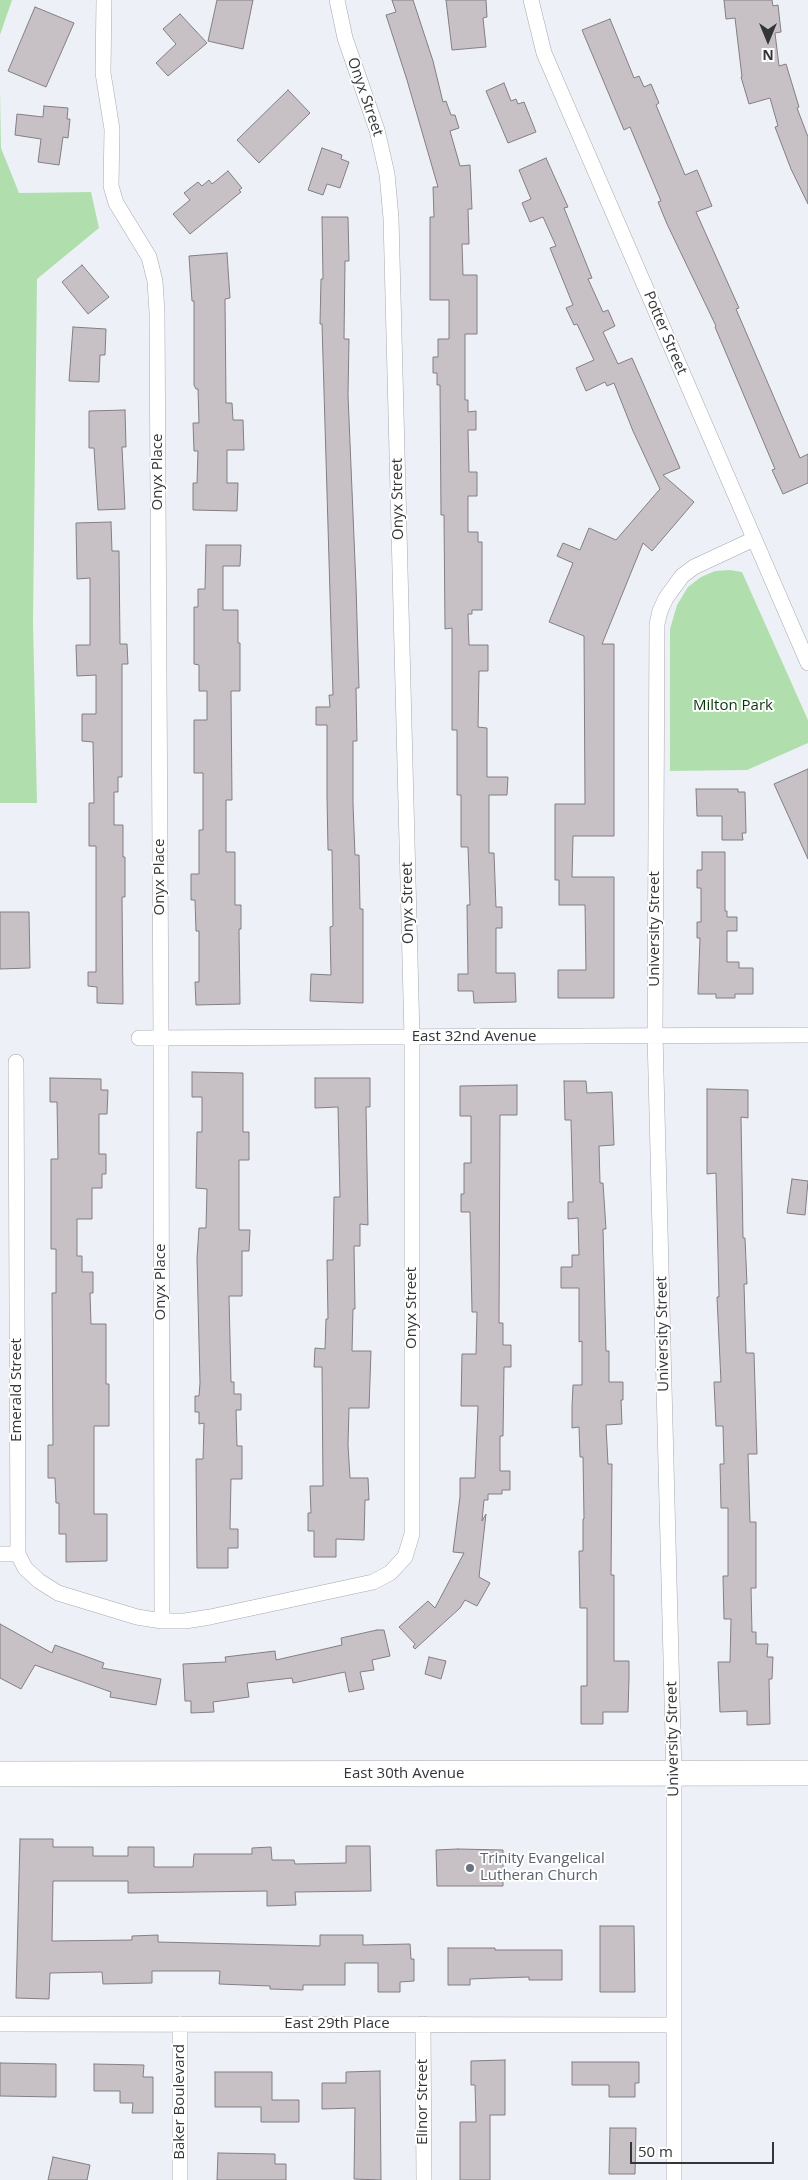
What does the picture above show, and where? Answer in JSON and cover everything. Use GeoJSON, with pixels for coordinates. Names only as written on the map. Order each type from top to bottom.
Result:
{"type":"FeatureCollection","features":[{"type":"Feature","properties":{"kind":"main road","name":"East 30th Avenue"},"geometry":{"type":"LineString","coordinates":[[0,1774],[808,1773]]}},
{"type":"Feature","properties":{"kind":"street","name":"Onyx Place"},"geometry":{"type":"LineString","coordinates":[[104,0],[103,73],[111,114],[111,186],[116,203],[149,257],[155,281],[157,312],[162,1621]]}},
{"type":"Feature","properties":{"kind":"street","name":"Onyx Street"},"geometry":{"type":"LineString","coordinates":[[162,1621],[184,1621],[210,1617],[373,1582],[390,1574],[405,1557],[412,1534],[412,1037],[391,218],[387,174],[377,130],[344,38],[337,0]]}},
{"type":"Feature","properties":{"kind":"street","name":"Potter Street"},"geometry":{"type":"LineString","coordinates":[[531,0],[544,53],[808,663]]}},
{"type":"Feature","properties":{"kind":"street","name":"University Street"},"geometry":{"type":"LineString","coordinates":[[674,2180],[674,1774],[655,1035],[657,655],[660,611],[670,592],[682,576],[694,568],[754,539]]}},
{"type":"Feature","properties":{"kind":"street","name":"East 32nd Avenue"},"geometry":{"type":"LineString","coordinates":[[139,1038],[808,1035]]}},
{"type":"Feature","properties":{"kind":"street","name":"Emerald Street"},"geometry":{"type":"LineString","coordinates":[[16,1062],[18,1554]]}},
{"type":"Feature","properties":{"kind":"street"},"geometry":{"type":"LineString","coordinates":[[0,1554],[18,1554],[25,1568],[38,1581],[58,1592],[137,1617],[162,1621]]}},
{"type":"Feature","properties":{"kind":"street","name":"East 29th Place"},"geometry":{"type":"LineString","coordinates":[[0,2024],[673,2025]]}},
{"type":"Feature","properties":{"kind":"street","name":"Baker Boulevard"},"geometry":{"type":"LineString","coordinates":[[180,2024],[180,2180]]}},
{"type":"Feature","properties":{"kind":"street","name":"Elinor Street"},"geometry":{"type":"LineString","coordinates":[[423,2024],[424,2180]]}},
{"type":"Feature","properties":{"kind":"green space"},"geometry":{"type":"Polygon","coordinates":[[[0,0],[12,0],[0,35],[0,0]]]}},
{"type":"Feature","properties":{"kind":"green space"},"geometry":{"type":"Polygon","coordinates":[[[0,91],[1,148],[19,193],[91,192],[99,228],[37,279],[33,622],[37,803],[0,803],[0,91]]]}},
{"type":"Feature","properties":{"kind":"green space","name":"Milton Park"},"geometry":{"type":"Polygon","coordinates":[[[730,570],[742,572],[808,720],[808,743],[747,770],[670,771],[670,629],[677,605],[688,587],[701,577],[715,571],[730,570]]]}},
{"type":"Feature","properties":{"kind":"building"},"geometry":{"type":"Polygon","coordinates":[[[217,0],[253,0],[243,49],[208,41],[217,0]]]}},
{"type":"Feature","properties":{"kind":"building"},"geometry":{"type":"Polygon","coordinates":[[[392,0],[413,0],[433,61],[443,102],[446,101],[451,115],[455,115],[459,128],[450,131],[460,166],[470,165],[472,209],[468,209],[469,244],[462,244],[463,275],[477,275],[477,334],[465,334],[465,400],[468,400],[468,412],[476,411],[476,430],[468,430],[469,472],[477,472],[477,496],[468,496],[468,532],[478,532],[478,542],[482,542],[482,610],[472,610],[472,614],[468,614],[469,645],[488,645],[488,671],[479,671],[478,727],[487,728],[487,777],[508,777],[507,795],[489,795],[489,853],[494,853],[496,907],[502,907],[502,928],[496,928],[496,973],[515,973],[516,1002],[474,1003],[473,991],[458,991],[458,974],[468,974],[467,905],[470,905],[468,847],[461,847],[461,795],[457,795],[457,730],[452,730],[452,628],[445,629],[444,515],[441,515],[440,385],[437,385],[437,373],[433,373],[433,357],[438,357],[438,339],[449,339],[449,300],[430,300],[430,217],[434,217],[433,187],[438,187],[386,15],[396,12],[392,0]]]}},
{"type":"Feature","properties":{"kind":"building"},"geometry":{"type":"Polygon","coordinates":[[[446,0],[486,0],[487,17],[483,18],[486,47],[452,50],[446,0]]]}},
{"type":"Feature","properties":{"kind":"building"},"geometry":{"type":"Polygon","coordinates":[[[724,0],[772,0],[773,6],[778,5],[781,32],[775,33],[779,66],[786,64],[799,107],[797,108],[808,137],[808,204],[791,169],[775,127],[778,126],[770,98],[749,104],[741,77],[735,18],[726,19],[724,0]]]}},
{"type":"Feature","properties":{"kind":"building"},"geometry":{"type":"Polygon","coordinates":[[[35,7],[74,23],[46,87],[8,71],[35,7]]]}},
{"type":"Feature","properties":{"kind":"building"},"geometry":{"type":"Polygon","coordinates":[[[180,14],[207,43],[168,76],[156,63],[176,44],[163,29],[180,14]]]}},
{"type":"Feature","properties":{"kind":"building"},"geometry":{"type":"Polygon","coordinates":[[[610,19],[634,78],[639,76],[644,87],[651,84],[659,103],[656,105],[685,175],[697,170],[712,206],[696,212],[739,308],[736,309],[800,458],[808,454],[808,483],[783,494],[772,470],[775,469],[716,326],[667,224],[658,202],[661,201],[630,127],[624,130],[582,30],[610,19]]]}},
{"type":"Feature","properties":{"kind":"building"},"geometry":{"type":"Polygon","coordinates":[[[504,83],[511,101],[516,99],[518,104],[524,102],[536,132],[508,143],[486,91],[504,83]]]}},
{"type":"Feature","properties":{"kind":"building"},"geometry":{"type":"Polygon","coordinates":[[[288,90],[310,113],[259,163],[237,140],[288,90]]]}},
{"type":"Feature","properties":{"kind":"building"},"geometry":{"type":"Polygon","coordinates":[[[44,106],[68,108],[67,119],[70,119],[68,138],[63,137],[59,165],[38,162],[41,139],[15,135],[17,114],[43,117],[44,106]]]}},
{"type":"Feature","properties":{"kind":"building"},"geometry":{"type":"Polygon","coordinates":[[[322,148],[342,155],[341,159],[349,162],[340,188],[327,184],[323,195],[308,190],[322,148]]]}},
{"type":"Feature","properties":{"kind":"building"},"geometry":{"type":"Polygon","coordinates":[[[546,158],[568,207],[564,208],[592,278],[588,279],[603,312],[608,310],[615,326],[603,332],[618,364],[632,358],[680,468],[663,475],[694,502],[652,551],[643,543],[602,644],[614,644],[614,836],[573,836],[572,877],[614,877],[614,998],[558,998],[558,970],[586,970],[585,905],[559,905],[559,880],[555,880],[555,804],[585,804],[584,636],[549,622],[573,563],[557,556],[563,543],[580,550],[589,528],[616,540],[660,489],[633,431],[614,383],[607,386],[605,382],[586,391],[576,368],[594,360],[577,324],[574,325],[566,308],[573,305],[550,248],[556,246],[543,217],[530,222],[522,203],[531,199],[519,170],[546,158]]]}},
{"type":"Feature","properties":{"kind":"building"},"geometry":{"type":"Polygon","coordinates":[[[228,171],[242,188],[239,190],[241,192],[190,234],[173,214],[190,200],[184,193],[198,182],[202,186],[209,180],[212,184],[228,171]]]}},
{"type":"Feature","properties":{"kind":"building"},"geometry":{"type":"Polygon","coordinates":[[[322,217],[348,217],[349,261],[345,261],[344,339],[349,339],[348,395],[359,688],[356,688],[357,741],[353,741],[353,804],[355,855],[359,855],[360,909],[363,909],[363,1003],[310,1001],[311,974],[331,975],[330,927],[333,926],[332,850],[328,850],[327,725],[316,725],[316,707],[330,707],[329,695],[333,695],[322,324],[320,324],[321,279],[323,279],[322,217]]]}},
{"type":"Feature","properties":{"kind":"building"},"geometry":{"type":"Polygon","coordinates":[[[227,253],[230,298],[225,299],[226,403],[232,403],[233,420],[243,420],[244,450],[227,450],[227,483],[238,483],[237,511],[193,510],[193,483],[197,483],[198,451],[194,451],[193,423],[199,423],[198,389],[194,385],[194,301],[192,301],[189,256],[227,253]]]}},
{"type":"Feature","properties":{"kind":"building"},"geometry":{"type":"Polygon","coordinates":[[[82,265],[109,297],[88,314],[62,282],[82,265]]]}},
{"type":"Feature","properties":{"kind":"building"},"geometry":{"type":"Polygon","coordinates":[[[73,327],[106,329],[105,355],[100,355],[99,382],[69,381],[73,327]]]}},
{"type":"Feature","properties":{"kind":"building"},"geometry":{"type":"Polygon","coordinates":[[[125,410],[126,447],[122,447],[125,509],[98,510],[94,448],[89,448],[89,411],[125,410]]]}},
{"type":"Feature","properties":{"kind":"building"},"geometry":{"type":"Polygon","coordinates":[[[111,522],[112,551],[119,551],[120,644],[127,644],[128,664],[122,664],[122,777],[118,777],[118,792],[114,792],[114,825],[123,825],[123,857],[125,857],[125,897],[122,897],[123,1004],[97,1003],[97,987],[88,986],[88,972],[96,972],[96,846],[89,846],[89,803],[94,803],[93,742],[82,741],[82,714],[96,714],[96,675],[77,676],[76,645],[90,645],[90,578],[77,579],[76,523],[111,522]]]}},
{"type":"Feature","properties":{"kind":"building"},"geometry":{"type":"Polygon","coordinates":[[[206,545],[241,545],[240,566],[223,566],[223,610],[238,610],[238,643],[240,643],[240,691],[231,691],[232,800],[226,800],[226,852],[235,852],[235,905],[241,905],[241,929],[239,929],[240,1004],[196,1005],[195,982],[199,982],[199,931],[196,931],[195,900],[191,900],[191,874],[199,874],[199,830],[203,830],[203,773],[194,773],[194,720],[207,720],[207,691],[199,691],[199,665],[194,664],[194,607],[198,607],[198,589],[205,589],[206,545]]]}},
{"type":"Feature","properties":{"kind":"building"},"geometry":{"type":"Polygon","coordinates":[[[808,769],[808,859],[774,784],[808,769]]]}},
{"type":"Feature","properties":{"kind":"building"},"geometry":{"type":"Polygon","coordinates":[[[696,789],[738,789],[738,792],[745,792],[746,833],[742,833],[743,840],[722,840],[722,816],[697,816],[696,789]]]}},
{"type":"Feature","properties":{"kind":"building"},"geometry":{"type":"Polygon","coordinates":[[[702,852],[725,852],[725,911],[727,911],[727,917],[737,917],[737,931],[727,931],[727,962],[739,962],[739,968],[753,968],[753,994],[735,994],[735,998],[716,998],[716,994],[698,994],[700,938],[697,938],[697,922],[701,922],[701,888],[697,888],[697,870],[702,870],[702,852]]]}},
{"type":"Feature","properties":{"kind":"building"},"geometry":{"type":"Polygon","coordinates":[[[0,912],[29,912],[30,968],[0,969],[0,912]]]}},
{"type":"Feature","properties":{"kind":"building"},"geometry":{"type":"Polygon","coordinates":[[[192,1072],[243,1073],[243,1132],[249,1132],[249,1160],[239,1160],[239,1230],[250,1230],[249,1251],[242,1251],[242,1296],[229,1296],[231,1382],[234,1382],[234,1394],[241,1394],[241,1410],[236,1410],[237,1446],[242,1446],[242,1479],[231,1479],[230,1529],[238,1529],[238,1548],[228,1548],[228,1568],[197,1568],[196,1459],[203,1459],[204,1423],[199,1424],[199,1412],[195,1412],[195,1396],[199,1396],[200,1383],[197,1258],[199,1228],[206,1228],[207,1189],[196,1188],[197,1132],[202,1132],[202,1097],[192,1097],[192,1072]]]}},
{"type":"Feature","properties":{"kind":"building"},"geometry":{"type":"Polygon","coordinates":[[[50,1078],[101,1079],[101,1090],[108,1090],[107,1114],[99,1114],[99,1154],[106,1154],[106,1174],[102,1174],[102,1188],[92,1188],[92,1219],[77,1219],[77,1256],[82,1256],[82,1272],[93,1272],[93,1293],[90,1293],[91,1324],[106,1324],[106,1384],[109,1384],[109,1426],[94,1426],[94,1514],[107,1514],[107,1561],[66,1562],[66,1534],[59,1534],[59,1503],[56,1503],[55,1478],[48,1478],[48,1445],[53,1445],[52,1293],[56,1293],[56,1249],[51,1249],[51,1159],[58,1159],[57,1102],[50,1102],[50,1078]]]}},
{"type":"Feature","properties":{"kind":"building"},"geometry":{"type":"Polygon","coordinates":[[[315,1078],[370,1078],[370,1107],[366,1107],[368,1225],[360,1224],[360,1246],[354,1246],[355,1309],[353,1309],[352,1351],[371,1351],[369,1408],[349,1408],[348,1445],[350,1478],[368,1478],[369,1500],[365,1500],[364,1540],[336,1539],[336,1557],[314,1557],[314,1531],[308,1531],[308,1513],[311,1513],[310,1486],[323,1486],[322,1367],[314,1367],[315,1348],[325,1349],[326,1319],[328,1319],[327,1260],[333,1260],[334,1197],[340,1197],[338,1107],[315,1108],[315,1078]]]}},
{"type":"Feature","properties":{"kind":"building"},"geometry":{"type":"Polygon","coordinates":[[[564,1081],[586,1081],[587,1093],[612,1092],[614,1145],[599,1146],[600,1183],[603,1183],[606,1229],[603,1229],[606,1351],[609,1351],[609,1382],[623,1382],[623,1400],[621,1400],[622,1424],[606,1425],[608,1464],[612,1464],[611,1575],[614,1575],[614,1661],[629,1661],[629,1678],[628,1712],[603,1712],[603,1724],[581,1724],[581,1686],[587,1686],[587,1608],[580,1608],[579,1551],[583,1551],[583,1457],[580,1457],[579,1427],[572,1428],[572,1407],[573,1385],[582,1385],[582,1341],[579,1342],[579,1288],[561,1288],[561,1267],[572,1267],[572,1255],[579,1255],[578,1218],[568,1219],[568,1202],[573,1202],[571,1120],[565,1120],[564,1081]]]}},
{"type":"Feature","properties":{"kind":"building"},"geometry":{"type":"Polygon","coordinates":[[[517,1085],[517,1115],[500,1115],[499,1323],[503,1323],[503,1345],[511,1345],[511,1367],[504,1367],[503,1436],[500,1436],[500,1471],[510,1471],[510,1490],[502,1490],[502,1494],[488,1494],[488,1500],[484,1500],[482,1521],[486,1514],[479,1577],[490,1583],[477,1606],[465,1600],[460,1608],[415,1649],[413,1647],[415,1644],[399,1627],[428,1601],[435,1608],[464,1553],[453,1552],[460,1497],[460,1478],[475,1478],[478,1406],[461,1406],[462,1354],[476,1354],[477,1312],[472,1312],[470,1212],[461,1212],[461,1194],[464,1194],[464,1163],[471,1163],[471,1116],[460,1116],[460,1086],[517,1085]]]}},
{"type":"Feature","properties":{"kind":"building"},"geometry":{"type":"Polygon","coordinates":[[[707,1089],[748,1090],[748,1118],[741,1117],[743,1238],[745,1238],[747,1284],[744,1284],[746,1353],[754,1353],[757,1454],[748,1454],[750,1522],[756,1522],[756,1588],[751,1588],[752,1632],[756,1632],[756,1644],[768,1644],[767,1657],[773,1657],[772,1679],[769,1679],[770,1724],[747,1725],[747,1711],[720,1712],[718,1662],[730,1662],[731,1619],[724,1619],[723,1576],[728,1576],[728,1508],[721,1508],[720,1464],[724,1464],[723,1426],[716,1426],[714,1382],[721,1382],[717,1297],[719,1297],[716,1173],[707,1174],[707,1089]]]}},
{"type":"Feature","properties":{"kind":"building"},"geometry":{"type":"Polygon","coordinates":[[[792,1179],[808,1181],[805,1215],[787,1213],[792,1179]]]}},
{"type":"Feature","properties":{"kind":"building"},"geometry":{"type":"Polygon","coordinates":[[[0,1624],[52,1653],[55,1645],[104,1663],[102,1668],[161,1679],[156,1705],[110,1697],[111,1692],[35,1665],[21,1689],[0,1678],[0,1624]]]}},
{"type":"Feature","properties":{"kind":"building"},"geometry":{"type":"Polygon","coordinates":[[[384,1630],[390,1656],[372,1660],[374,1670],[360,1672],[364,1689],[349,1692],[345,1672],[293,1683],[292,1678],[247,1683],[249,1697],[213,1702],[214,1712],[191,1713],[191,1701],[185,1701],[183,1664],[226,1662],[225,1657],[275,1651],[276,1660],[342,1645],[341,1638],[384,1630]]]}},
{"type":"Feature","properties":{"kind":"building"},"geometry":{"type":"Polygon","coordinates":[[[429,1657],[446,1661],[441,1679],[425,1674],[429,1657]]]}},
{"type":"Feature","properties":{"kind":"building"},"geometry":{"type":"Polygon","coordinates":[[[20,1839],[53,1839],[53,1847],[93,1847],[93,1856],[128,1856],[128,1847],[154,1847],[154,1867],[193,1867],[194,1854],[252,1854],[252,1848],[271,1847],[272,1860],[294,1860],[295,1864],[346,1863],[346,1846],[370,1846],[371,1891],[295,1892],[296,1905],[267,1906],[267,1891],[128,1893],[128,1881],[53,1881],[52,1941],[132,1940],[132,1936],[158,1935],[158,1942],[320,1946],[320,1935],[363,1935],[363,1945],[410,1944],[411,1959],[414,1959],[414,1981],[400,1982],[400,1992],[378,1992],[378,1963],[345,1963],[345,1985],[303,1985],[303,1990],[270,1989],[270,1986],[219,1984],[220,1971],[152,1971],[152,1983],[103,1984],[102,1972],[50,1973],[49,1999],[16,1998],[20,1839]]]}},
{"type":"Feature","properties":{"kind":"building","name":"Trinity Evangelical Lutheran Church"},"geometry":{"type":"Polygon","coordinates":[[[436,1850],[503,1850],[503,1886],[437,1886],[436,1850]]]}},
{"type":"Feature","properties":{"kind":"building"},"geometry":{"type":"Polygon","coordinates":[[[600,1926],[634,1926],[635,1992],[600,1992],[600,1926]]]}},
{"type":"Feature","properties":{"kind":"building"},"geometry":{"type":"Polygon","coordinates":[[[448,1948],[562,1950],[562,1980],[529,1980],[529,1977],[470,1979],[470,1985],[448,1985],[448,1948]]]}},
{"type":"Feature","properties":{"kind":"building"},"geometry":{"type":"Polygon","coordinates":[[[505,2060],[505,2115],[490,2115],[490,2180],[460,2180],[460,2122],[476,2122],[475,2085],[471,2085],[471,2061],[505,2060]]]}},
{"type":"Feature","properties":{"kind":"building"},"geometry":{"type":"Polygon","coordinates":[[[572,2062],[639,2062],[639,2083],[635,2083],[635,2097],[609,2097],[609,2085],[572,2085],[572,2062]]]}},
{"type":"Feature","properties":{"kind":"building"},"geometry":{"type":"Polygon","coordinates":[[[0,2063],[56,2064],[56,2097],[0,2096],[0,2063]]]}},
{"type":"Feature","properties":{"kind":"building"},"geometry":{"type":"Polygon","coordinates":[[[94,2064],[144,2065],[143,2077],[153,2077],[153,2113],[132,2113],[133,2103],[120,2103],[120,2091],[94,2091],[94,2064]]]}},
{"type":"Feature","properties":{"kind":"building"},"geometry":{"type":"Polygon","coordinates":[[[380,2071],[381,2180],[354,2179],[355,2108],[322,2109],[322,2083],[346,2083],[346,2072],[380,2071]]]}},
{"type":"Feature","properties":{"kind":"building"},"geometry":{"type":"Polygon","coordinates":[[[215,2072],[272,2072],[272,2100],[299,2100],[299,2122],[261,2122],[261,2107],[215,2107],[215,2072]]]}},
{"type":"Feature","properties":{"kind":"building"},"geometry":{"type":"Polygon","coordinates":[[[610,2128],[636,2128],[635,2174],[609,2174],[610,2128]]]}},
{"type":"Feature","properties":{"kind":"building"},"geometry":{"type":"Polygon","coordinates":[[[218,2153],[275,2154],[275,2164],[286,2164],[286,2180],[217,2180],[218,2153]]]}},
{"type":"Feature","properties":{"kind":"building"},"geometry":{"type":"Polygon","coordinates":[[[53,2157],[90,2165],[87,2180],[48,2180],[53,2157]]]}},
{"type":"Feature","properties":{"kind":"place","name":"Trinity Evangelical Lutheran Church"},"geometry":{"type":"Point","coordinates":[470,1868]}}]}
